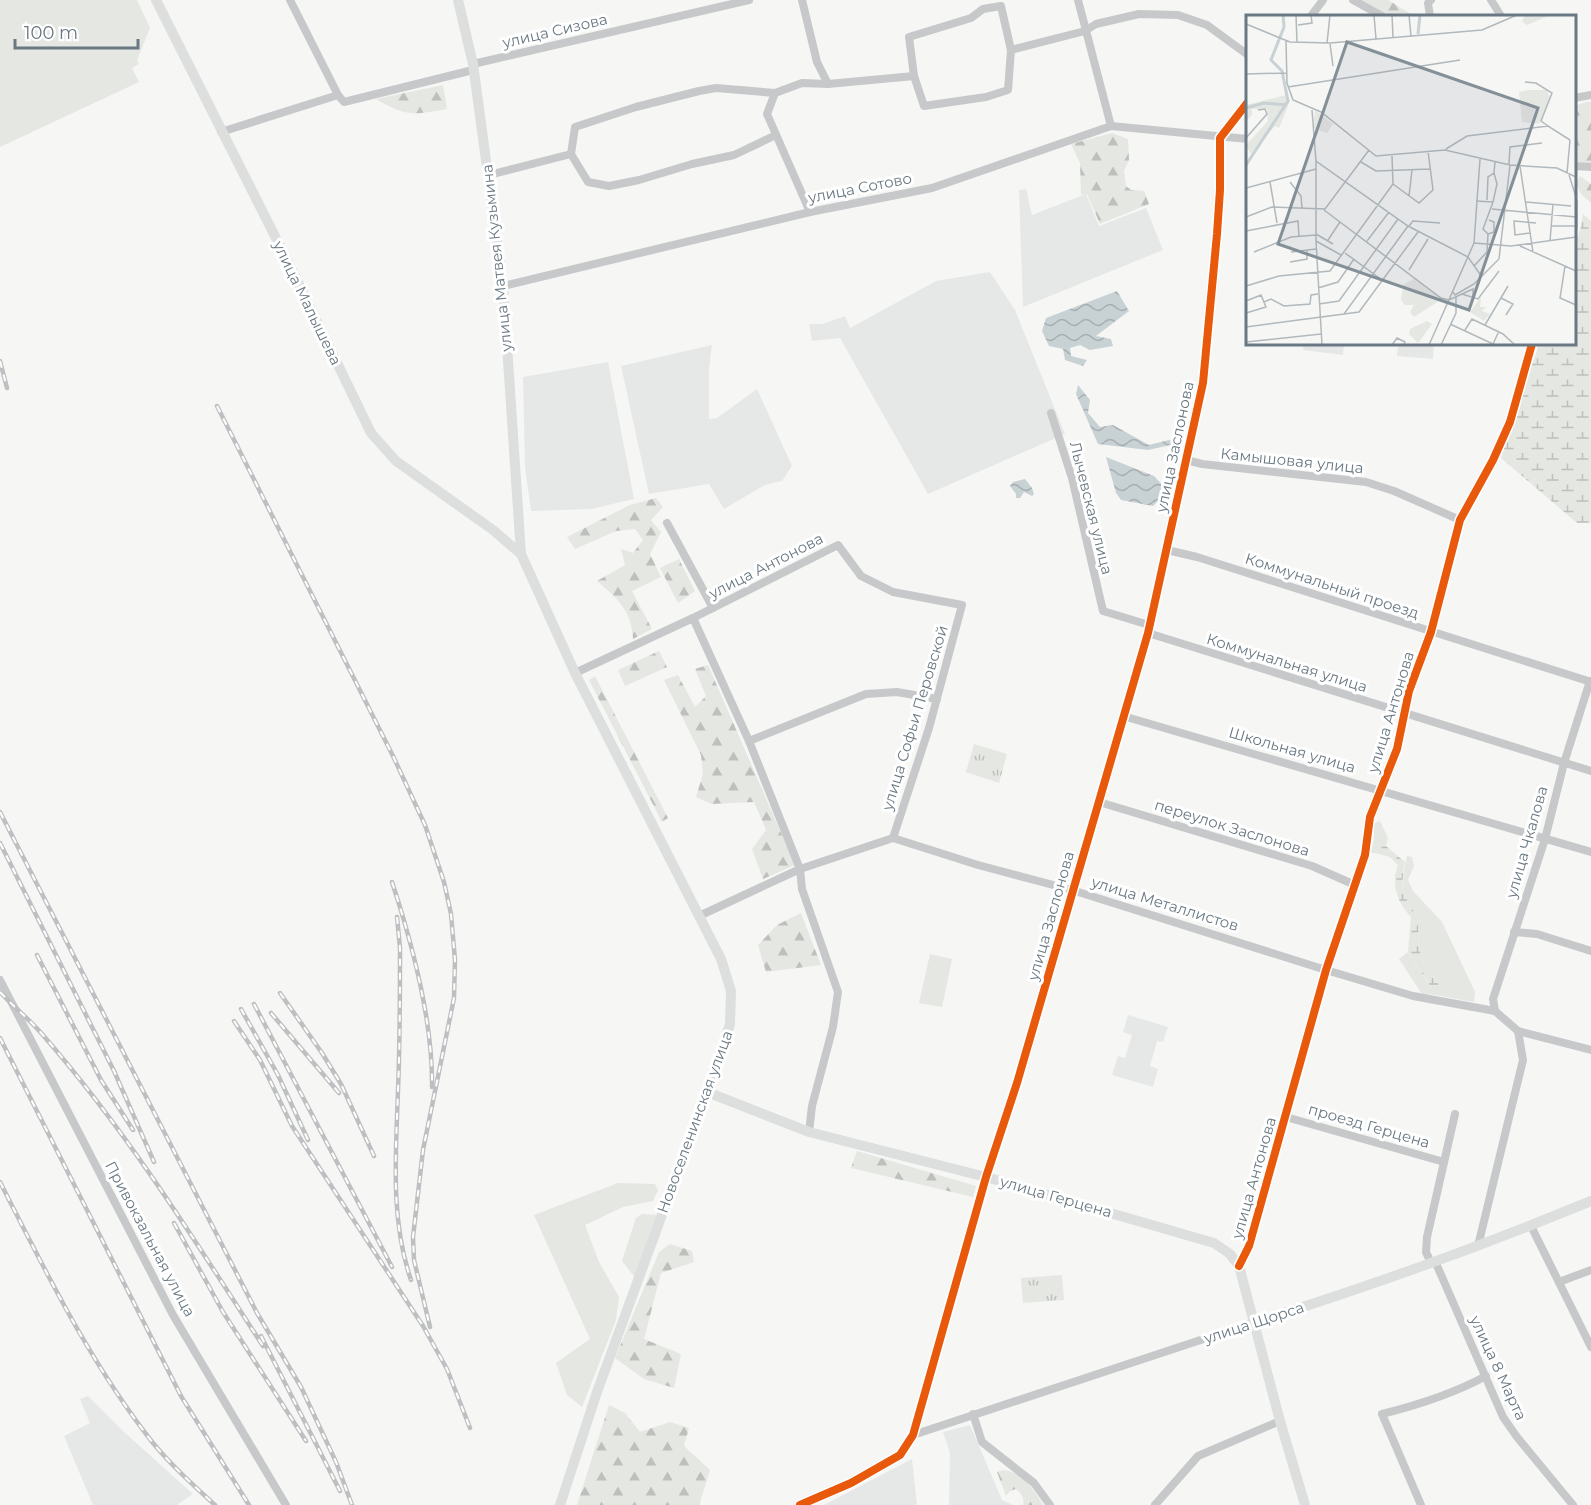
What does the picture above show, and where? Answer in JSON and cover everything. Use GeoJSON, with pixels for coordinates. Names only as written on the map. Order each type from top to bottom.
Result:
{"type":"FeatureCollection","features":[{"type":"Feature","properties":{"kind":"main road","name":"улица Малышева"},"geometry":{"type":"LineString","coordinates":[[156,0],[371,433],[396,461],[492,530],[521,554]]}},
{"type":"Feature","properties":{"kind":"main road","name":"улица Матвея Кузьмина"},"geometry":{"type":"LineString","coordinates":[[458,0],[473,67],[503,286],[521,554]]}},
{"type":"Feature","properties":{"kind":"main road","name":"Новоселенинская улица"},"geometry":{"type":"LineString","coordinates":[[521,554],[576,673],[721,959],[731,991],[730,1024],[597,1392],[560,1505]]}},
{"type":"Feature","properties":{"kind":"main road","name":"улица Герцена"},"geometry":{"type":"LineString","coordinates":[[707,1092],[809,1132],[986,1177],[1214,1242],[1230,1254],[1239,1266],[1305,1505]]}},
{"type":"Feature","properties":{"kind":"main road","name":"улица Щорса"},"geometry":{"type":"LineString","coordinates":[[1255,1322],[1335,1297],[1478,1246],[1591,1201]]}},
{"type":"Feature","properties":{"kind":"street"},"geometry":{"type":"LineString","coordinates":[[221,132],[338,95],[290,0]]}},
{"type":"Feature","properties":{"kind":"street","name":"улица Сизова"},"geometry":{"type":"LineString","coordinates":[[338,95],[344,102],[473,67],[749,0]]}},
{"type":"Feature","properties":{"kind":"street"},"geometry":{"type":"LineString","coordinates":[[802,0],[817,62],[828,84]]}},
{"type":"Feature","properties":{"kind":"street"},"geometry":{"type":"LineString","coordinates":[[1078,0],[1111,126]]}},
{"type":"Feature","properties":{"kind":"street"},"geometry":{"type":"LineString","coordinates":[[1312,15],[1323,0]]}},
{"type":"Feature","properties":{"kind":"street"},"geometry":{"type":"LineString","coordinates":[[1353,0],[1380,15]]}},
{"type":"Feature","properties":{"kind":"street"},"geometry":{"type":"LineString","coordinates":[[1430,15],[1428,3],[1431,0]]}},
{"type":"Feature","properties":{"kind":"street"},"geometry":{"type":"LineString","coordinates":[[1491,0],[1500,15]]}},
{"type":"Feature","properties":{"kind":"street"},"geometry":{"type":"LineString","coordinates":[[1001,6],[1011,50],[1008,90],[986,97],[924,106],[914,76],[909,38],[971,18],[983,9],[1001,6]]}},
{"type":"Feature","properties":{"kind":"street"},"geometry":{"type":"LineString","coordinates":[[1011,50],[1085,31],[1096,24],[1139,14],[1178,15],[1207,25],[1246,54]]}},
{"type":"Feature","properties":{"kind":"street"},"geometry":{"type":"LineString","coordinates":[[776,135],[734,155],[609,186],[588,182],[571,154],[575,127],[636,107],[716,88],[775,93],[802,83],[828,84],[914,76]]}},
{"type":"Feature","properties":{"kind":"street"},"geometry":{"type":"LineString","coordinates":[[775,93],[767,114],[810,212]]}},
{"type":"Feature","properties":{"kind":"street"},"geometry":{"type":"LineString","coordinates":[[1576,98],[1591,95]]}},
{"type":"Feature","properties":{"kind":"street"},"geometry":{"type":"LineString","coordinates":[[1220,138],[1246,105]]}},
{"type":"Feature","properties":{"kind":"street","name":"улица Сотово"},"geometry":{"type":"LineString","coordinates":[[503,286],[810,212],[932,188],[1111,126],[1246,139]]}},
{"type":"Feature","properties":{"kind":"street","name":"улица Заслонова"},"geometry":{"type":"LineString","coordinates":[[800,1505],[851,1483],[900,1455],[913,1435],[986,1177],[1017,1083],[1149,629],[1203,383],[1220,190],[1220,138]]}},
{"type":"Feature","properties":{"kind":"street"},"geometry":{"type":"LineString","coordinates":[[489,175],[571,154]]}},
{"type":"Feature","properties":{"kind":"street"},"geometry":{"type":"LineString","coordinates":[[1576,166],[1591,167]]}},
{"type":"Feature","properties":{"kind":"street","name":"улица Антонова"},"geometry":{"type":"LineString","coordinates":[[1239,1266],[1249,1246],[1326,970],[1365,855],[1370,818],[1397,749],[1409,691],[1431,632],[1460,520],[1493,460],[1510,422],[1532,345]]}},
{"type":"Feature","properties":{"kind":"street","name":"Лычевская улица"},"geometry":{"type":"LineString","coordinates":[[1051,412],[1072,478],[1103,611]]}},
{"type":"Feature","properties":{"kind":"street","name":"Камышовая улица"},"geometry":{"type":"LineString","coordinates":[[1186,460],[1202,464],[1366,482],[1394,491],[1460,520]]}},
{"type":"Feature","properties":{"kind":"street"},"geometry":{"type":"LineString","coordinates":[[667,523],[712,608]]}},
{"type":"Feature","properties":{"kind":"street","name":"улица Антонова"},"geometry":{"type":"LineString","coordinates":[[576,673],[693,618],[838,545],[861,576],[893,592],[962,605]]}},
{"type":"Feature","properties":{"kind":"street","name":"Коммунальный проезд"},"geometry":{"type":"LineString","coordinates":[[1167,550],[1197,557],[1591,681]]}},
{"type":"Feature","properties":{"kind":"street","name":"улица Софьи Перовской"},"geometry":{"type":"LineString","coordinates":[[893,838],[938,699],[962,605]]}},
{"type":"Feature","properties":{"kind":"street","name":"Коммунальная улица"},"geometry":{"type":"LineString","coordinates":[[1103,611],[1149,629],[1405,714],[1591,771]]}},
{"type":"Feature","properties":{"kind":"street"},"geometry":{"type":"LineString","coordinates":[[693,618],[749,741],[800,869],[802,889],[838,992],[833,1027],[812,1106],[809,1132]]}},
{"type":"Feature","properties":{"kind":"street","name":"улица Чкалова"},"geometry":{"type":"LineString","coordinates":[[1495,1011],[1493,999],[1545,838],[1563,763],[1591,681]]}},
{"type":"Feature","properties":{"kind":"street"},"geometry":{"type":"LineString","coordinates":[[749,741],[866,694],[897,692],[938,699]]}},
{"type":"Feature","properties":{"kind":"street","name":"Школьная улица"},"geometry":{"type":"LineString","coordinates":[[1124,716],[1591,852]]}},
{"type":"Feature","properties":{"kind":"street","name":"переулок Заслонова"},"geometry":{"type":"LineString","coordinates":[[1098,802],[1312,866],[1355,885]]}},
{"type":"Feature","properties":{"kind":"street"},"geometry":{"type":"LineString","coordinates":[[699,916],[800,869],[893,838]]}},
{"type":"Feature","properties":{"kind":"street","name":"улица Металлистов"},"geometry":{"type":"LineString","coordinates":[[893,838],[978,865],[1072,890],[1413,996],[1495,1011],[1518,1030],[1591,1050]]}},
{"type":"Feature","properties":{"kind":"street"},"geometry":{"type":"LineString","coordinates":[[1514,932],[1537,934],[1591,951]]}},
{"type":"Feature","properties":{"kind":"street","name":"Привокзальная улица"},"geometry":{"type":"LineString","coordinates":[[0,980],[173,1315],[286,1505]]}},
{"type":"Feature","properties":{"kind":"street"},"geometry":{"type":"LineString","coordinates":[[1478,1246],[1523,1060],[1518,1030]]}},
{"type":"Feature","properties":{"kind":"street"},"geometry":{"type":"LineString","coordinates":[[1433,1262],[1426,1252],[1427,1237],[1455,1114]]}},
{"type":"Feature","properties":{"kind":"street","name":"проезд Герцена"},"geometry":{"type":"LineString","coordinates":[[1286,1117],[1444,1162]]}},
{"type":"Feature","properties":{"kind":"street"},"geometry":{"type":"LineString","coordinates":[[1531,1226],[1591,1347]]}},
{"type":"Feature","properties":{"kind":"street","name":"улица 8 Марта"},"geometry":{"type":"LineString","coordinates":[[1433,1262],[1503,1417],[1573,1505]]}},
{"type":"Feature","properties":{"kind":"street"},"geometry":{"type":"LineString","coordinates":[[1559,1282],[1591,1270]]}},
{"type":"Feature","properties":{"kind":"street","name":"улица Щорса"},"geometry":{"type":"LineString","coordinates":[[913,1435],[1255,1322]]}},
{"type":"Feature","properties":{"kind":"street"},"geometry":{"type":"LineString","coordinates":[[1420,1505],[1382,1414],[1464,1388],[1486,1376]]}},
{"type":"Feature","properties":{"kind":"street"},"geometry":{"type":"LineString","coordinates":[[973,1414],[982,1442],[1034,1483],[1050,1505]]}},
{"type":"Feature","properties":{"kind":"street"},"geometry":{"type":"LineString","coordinates":[[1155,1505],[1197,1456],[1280,1421]]}},
{"type":"Feature","properties":{"kind":"shaded area"},"geometry":{"type":"Polygon","coordinates":[[[1026,189],[1032,215],[1086,194],[1099,226],[1146,208],[1163,250],[1023,307],[1019,190],[1026,189]]]}},
{"type":"Feature","properties":{"kind":"shaded area"},"geometry":{"type":"Polygon","coordinates":[[[990,272],[1015,310],[1065,434],[928,494],[840,338],[812,341],[809,324],[823,324],[845,316],[850,328],[936,281],[990,272]]]}},
{"type":"Feature","properties":{"kind":"shaded area"},"geometry":{"type":"Polygon","coordinates":[[[712,345],[709,369],[709,419],[717,418],[757,389],[792,466],[782,481],[765,485],[724,509],[709,484],[649,494],[621,366],[712,345]]]}},
{"type":"Feature","properties":{"kind":"shaded area"},"geometry":{"type":"Polygon","coordinates":[[[1304,345],[1344,345],[1343,355],[1303,350],[1304,345]]]}},
{"type":"Feature","properties":{"kind":"shaded area"},"geometry":{"type":"Polygon","coordinates":[[[1398,345],[1434,345],[1433,359],[1397,356],[1398,345]]]}},
{"type":"Feature","properties":{"kind":"shaded area"},"geometry":{"type":"Polygon","coordinates":[[[608,362],[634,499],[591,509],[531,511],[525,468],[523,377],[608,362]]]}},
{"type":"Feature","properties":{"kind":"shaded area"},"geometry":{"type":"Polygon","coordinates":[[[1128,1015],[1168,1027],[1163,1042],[1157,1041],[1150,1066],[1158,1069],[1153,1087],[1112,1075],[1118,1056],[1125,1058],[1132,1035],[1123,1032],[1128,1015]]]}},
{"type":"Feature","properties":{"kind":"shaded area"},"geometry":{"type":"Polygon","coordinates":[[[88,1396],[193,1494],[177,1505],[93,1505],[64,1436],[90,1423],[80,1399],[88,1396]]]}},
{"type":"Feature","properties":{"kind":"shaded area"},"geometry":{"type":"Polygon","coordinates":[[[970,1425],[1002,1500],[1013,1505],[949,1505],[950,1453],[943,1432],[970,1425]]]}},
{"type":"Feature","properties":{"kind":"shaded area"},"geometry":{"type":"Polygon","coordinates":[[[912,1459],[917,1505],[824,1505],[912,1459]]]}},
{"type":"Feature","properties":{"kind":"green space"},"geometry":{"type":"Polygon","coordinates":[[[0,0],[137,0],[150,28],[137,60],[139,64],[132,68],[139,82],[0,147],[0,0]]]}},
{"type":"Feature","properties":{"kind":"green space"},"geometry":{"type":"Polygon","coordinates":[[[1358,0],[1388,0],[1412,15],[1389,15],[1358,0]]]}},
{"type":"Feature","properties":{"kind":"green space"},"geometry":{"type":"Polygon","coordinates":[[[443,85],[447,109],[410,113],[395,109],[376,99],[443,85]]]}},
{"type":"Feature","properties":{"kind":"green space"},"geometry":{"type":"Polygon","coordinates":[[[1591,102],[1591,164],[1576,162],[1576,105],[1591,102]]]}},
{"type":"Feature","properties":{"kind":"green space"},"geometry":{"type":"Polygon","coordinates":[[[1112,133],[1128,139],[1129,160],[1124,171],[1126,186],[1131,190],[1144,191],[1149,204],[1100,224],[1087,194],[1081,195],[1080,163],[1071,144],[1112,133]]]}},
{"type":"Feature","properties":{"kind":"green space"},"geometry":{"type":"Polygon","coordinates":[[[1580,176],[1591,184],[1591,203],[1581,194],[1576,183],[1580,176]]]}},
{"type":"Feature","properties":{"kind":"green space"},"geometry":{"type":"Polygon","coordinates":[[[1583,214],[1591,221],[1591,523],[1577,523],[1501,458],[1539,345],[1576,345],[1576,240],[1583,214]]]}},
{"type":"Feature","properties":{"kind":"green space"},"geometry":{"type":"Polygon","coordinates":[[[656,498],[663,507],[651,520],[661,532],[650,554],[661,577],[632,591],[652,629],[633,639],[630,621],[622,606],[597,581],[625,565],[621,549],[633,553],[643,540],[635,529],[616,531],[575,549],[567,537],[630,505],[656,498]]]}},
{"type":"Feature","properties":{"kind":"green space"},"geometry":{"type":"Polygon","coordinates":[[[679,559],[695,591],[678,603],[660,568],[679,559]]]}},
{"type":"Feature","properties":{"kind":"green space"},"geometry":{"type":"Polygon","coordinates":[[[659,651],[667,667],[625,686],[618,670],[659,651]]]}},
{"type":"Feature","properties":{"kind":"green space"},"geometry":{"type":"Polygon","coordinates":[[[708,665],[795,865],[763,879],[752,849],[766,830],[754,802],[711,804],[696,797],[703,774],[701,755],[664,680],[678,675],[695,707],[706,696],[695,669],[708,665]]]}},
{"type":"Feature","properties":{"kind":"green space"},"geometry":{"type":"Polygon","coordinates":[[[595,676],[668,818],[662,822],[589,680],[595,676]]]}},
{"type":"Feature","properties":{"kind":"green space"},"geometry":{"type":"Polygon","coordinates":[[[974,744],[1007,754],[999,783],[966,772],[974,744]]]}},
{"type":"Feature","properties":{"kind":"green space"},"geometry":{"type":"Polygon","coordinates":[[[1380,821],[1388,838],[1386,846],[1380,846],[1374,839],[1373,823],[1380,821]]]}},
{"type":"Feature","properties":{"kind":"green space"},"geometry":{"type":"Polygon","coordinates":[[[1374,839],[1380,846],[1386,846],[1405,862],[1404,892],[1414,912],[1420,918],[1419,948],[1425,964],[1442,989],[1441,996],[1428,994],[1431,987],[1408,952],[1411,917],[1402,905],[1395,886],[1398,865],[1390,857],[1371,852],[1374,839]]]}},
{"type":"Feature","properties":{"kind":"green space"},"geometry":{"type":"Polygon","coordinates":[[[1407,856],[1412,857],[1414,866],[1408,880],[1413,891],[1442,922],[1475,992],[1474,1002],[1441,996],[1442,989],[1425,964],[1418,939],[1420,918],[1409,904],[1404,889],[1407,856]]]}},
{"type":"Feature","properties":{"kind":"green space"},"geometry":{"type":"Polygon","coordinates":[[[801,913],[821,965],[766,972],[758,945],[777,925],[801,913]]]}},
{"type":"Feature","properties":{"kind":"green space"},"geometry":{"type":"Polygon","coordinates":[[[1408,952],[1431,988],[1428,994],[1422,994],[1399,959],[1408,952]]]}},
{"type":"Feature","properties":{"kind":"green space"},"geometry":{"type":"Polygon","coordinates":[[[930,954],[952,959],[942,1007],[919,1003],[930,954]]]}},
{"type":"Feature","properties":{"kind":"green space"},"geometry":{"type":"Polygon","coordinates":[[[857,1151],[976,1186],[973,1197],[851,1168],[857,1151]]]}},
{"type":"Feature","properties":{"kind":"green space"},"geometry":{"type":"Polygon","coordinates":[[[618,1183],[655,1184],[658,1190],[653,1201],[623,1207],[585,1225],[599,1262],[619,1297],[616,1320],[582,1407],[567,1395],[556,1363],[590,1339],[534,1215],[618,1183]]]}},
{"type":"Feature","properties":{"kind":"green space"},"geometry":{"type":"Polygon","coordinates":[[[642,1214],[659,1215],[636,1279],[622,1261],[636,1218],[642,1214]]]}},
{"type":"Feature","properties":{"kind":"green space"},"geometry":{"type":"Polygon","coordinates":[[[670,1244],[692,1251],[694,1262],[661,1273],[644,1339],[681,1354],[674,1388],[644,1379],[615,1358],[659,1252],[670,1244]]]}},
{"type":"Feature","properties":{"kind":"green space"},"geometry":{"type":"Polygon","coordinates":[[[1062,1275],[1064,1300],[1023,1303],[1021,1278],[1062,1275]]]}},
{"type":"Feature","properties":{"kind":"green space"},"geometry":{"type":"Polygon","coordinates":[[[609,1405],[625,1413],[640,1432],[670,1422],[689,1428],[684,1446],[710,1470],[699,1505],[577,1505],[609,1405]]]}},
{"type":"Feature","properties":{"kind":"green space"},"geometry":{"type":"Polygon","coordinates":[[[1003,1470],[1022,1478],[1043,1505],[1023,1505],[1022,1496],[1016,1489],[1010,1491],[1006,1496],[997,1472],[1003,1470]]]}},
{"type":"Feature","properties":{"kind":"water"},"geometry":{"type":"Polygon","coordinates":[[[1117,291],[1129,311],[1096,336],[1111,339],[1113,346],[1090,350],[1080,345],[1070,348],[1071,356],[1087,360],[1083,366],[1065,360],[1063,349],[1049,346],[1042,331],[1046,318],[1117,291]]]}},
{"type":"Feature","properties":{"kind":"water"},"geometry":{"type":"Polygon","coordinates":[[[1078,385],[1090,400],[1088,413],[1100,427],[1113,425],[1149,445],[1173,439],[1175,444],[1148,450],[1098,444],[1076,394],[1078,385]]]}},
{"type":"Feature","properties":{"kind":"water"},"geometry":{"type":"Polygon","coordinates":[[[1106,457],[1154,476],[1168,491],[1153,506],[1121,500],[1116,493],[1106,457]]]}},
{"type":"Feature","properties":{"kind":"water"},"geometry":{"type":"Polygon","coordinates":[[[1025,479],[1034,494],[1032,496],[1024,492],[1020,498],[1016,498],[1010,486],[1013,482],[1025,479]]]}},
{"type":"Feature","properties":{"kind":"railway"},"geometry":{"type":"LineString","coordinates":[[0,361],[7,388]]}},
{"type":"Feature","properties":{"kind":"railway"},"geometry":{"type":"LineString","coordinates":[[217,406],[393,756],[425,825],[444,882],[451,914],[455,960],[454,998],[423,1150],[413,1237],[414,1260],[430,1327]]}},
{"type":"Feature","properties":{"kind":"railway"},"geometry":{"type":"LineString","coordinates":[[0,812],[257,1313],[301,1387],[336,1462],[352,1505]]}},
{"type":"Feature","properties":{"kind":"railway"},"geometry":{"type":"LineString","coordinates":[[0,843],[114,1071],[154,1162]]}},
{"type":"Feature","properties":{"kind":"railway"},"geometry":{"type":"LineString","coordinates":[[392,882],[420,983],[429,1037],[432,1087]]}},
{"type":"Feature","properties":{"kind":"railway"},"geometry":{"type":"LineString","coordinates":[[397,917],[400,983],[396,1186],[400,1234],[411,1280]]}},
{"type":"Feature","properties":{"kind":"railway"},"geometry":{"type":"LineString","coordinates":[[37,955],[101,1080],[133,1130]]}},
{"type":"Feature","properties":{"kind":"railway"},"geometry":{"type":"LineString","coordinates":[[0,992],[42,1034],[131,1147],[263,1346]]}},
{"type":"Feature","properties":{"kind":"railway"},"geometry":{"type":"LineString","coordinates":[[280,993],[341,1084],[374,1156]]}},
{"type":"Feature","properties":{"kind":"railway"},"geometry":{"type":"LineString","coordinates":[[254,1004],[392,1267]]}},
{"type":"Feature","properties":{"kind":"railway"},"geometry":{"type":"LineString","coordinates":[[241,1009],[278,1075],[308,1140]]}},
{"type":"Feature","properties":{"kind":"railway"},"geometry":{"type":"LineString","coordinates":[[271,1013],[339,1093]]}},
{"type":"Feature","properties":{"kind":"railway"},"geometry":{"type":"LineString","coordinates":[[234,1021],[260,1060],[292,1126],[423,1326],[447,1369],[470,1428]]}},
{"type":"Feature","properties":{"kind":"railway"},"geometry":{"type":"LineString","coordinates":[[0,1038],[181,1396],[249,1505]]}},
{"type":"Feature","properties":{"kind":"railway"},"geometry":{"type":"LineString","coordinates":[[0,1182],[70,1316],[130,1413],[160,1451],[215,1505]]}},
{"type":"Feature","properties":{"kind":"railway"},"geometry":{"type":"LineString","coordinates":[[174,1223],[223,1312],[306,1441]]}},
{"type":"Feature","properties":{"kind":"railway"},"geometry":{"type":"LineString","coordinates":[[261,1336],[340,1491]]}},
{"type":"Feature","properties":{"kind":"cycle path"},"geometry":{"type":"LineString","coordinates":[[800,1505],[851,1483],[900,1455],[913,1435],[986,1177],[1017,1083],[1148,633],[1203,383],[1217,234],[1220,138],[1246,105]]}},
{"type":"Feature","properties":{"kind":"cycle path"},"geometry":{"type":"LineString","coordinates":[[1239,1266],[1249,1246],[1326,970],[1365,855],[1370,817],[1397,749],[1409,691],[1431,632],[1460,520],[1493,460],[1510,422],[1532,345]]}}]}
